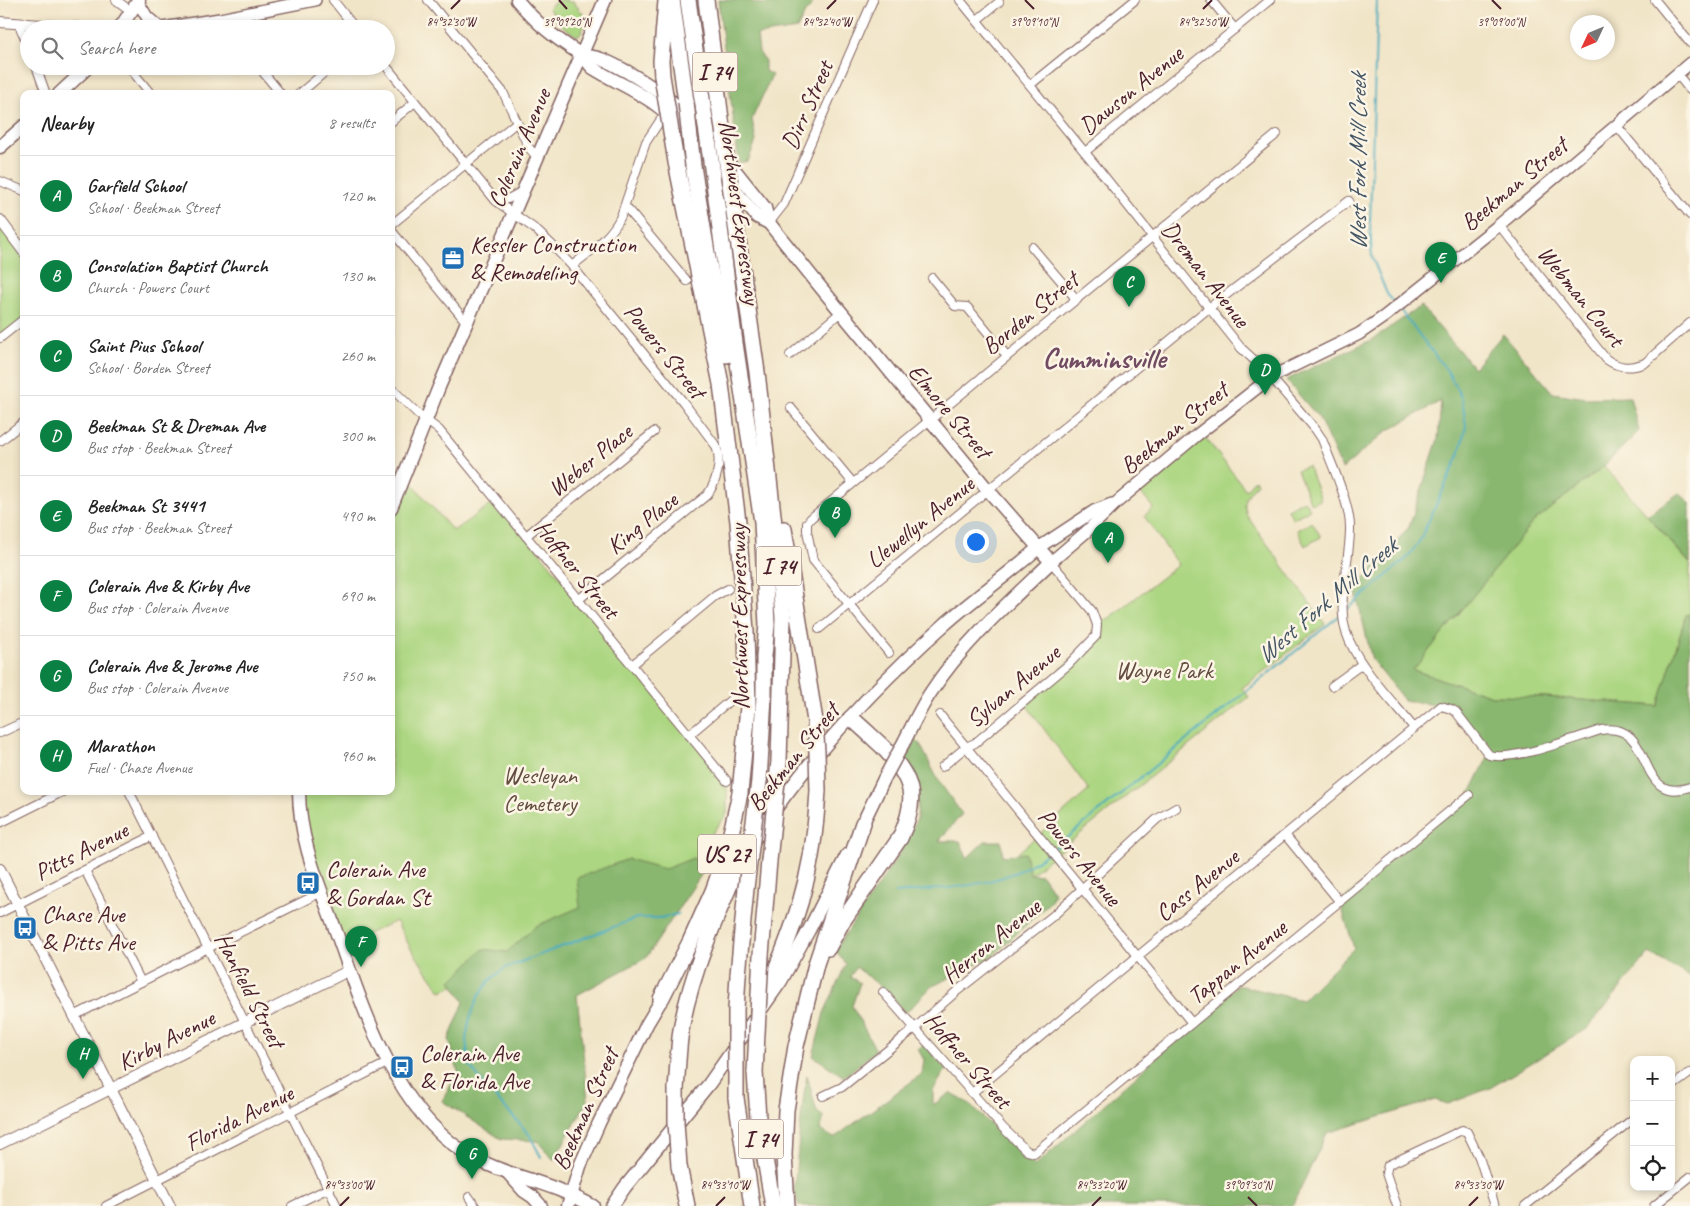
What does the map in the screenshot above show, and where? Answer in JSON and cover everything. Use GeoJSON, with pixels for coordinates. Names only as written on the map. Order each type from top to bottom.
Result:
{"type":"FeatureCollection","features":[{"type":"Feature","properties":{"kind":"highway"},"geometry":{"type":"LineString","coordinates":[[666,0],[661,60],[662,76],[676,162],[721,384],[738,522],[746,632],[741,697]]}},
{"type":"Feature","properties":{"kind":"highway"},"geometry":{"type":"LineString","coordinates":[[672,0],[693,166],[710,268],[734,386],[751,446]]}},
{"type":"Feature","properties":{"kind":"highway","name":"Northwest Expressway"},"geometry":{"type":"LineString","coordinates":[[688,0],[735,343],[762,522],[767,625],[764,656],[764,697],[759,781],[746,888],[736,1010],[736,1098],[752,1206]]}},
{"type":"Feature","properties":{"kind":"highway","name":"Northwest Expressway"},"geometry":{"type":"LineString","coordinates":[[706,0],[724,144],[757,372],[775,524],[783,618],[779,761],[761,955],[756,1072],[758,1118],[773,1206]]}},
{"type":"Feature","properties":{"kind":"highway"},"geometry":{"type":"LineString","coordinates":[[698,193],[708,320]]}},
{"type":"Feature","properties":{"kind":"highway"},"geometry":{"type":"LineString","coordinates":[[755,1019],[783,954],[802,896],[814,836],[818,791],[818,752],[814,721],[792,574],[757,372]]}},
{"type":"Feature","properties":{"kind":"highway","name":"US 27"},"geometry":{"type":"LineString","coordinates":[[662,999],[690,942],[726,855],[740,793],[741,697]]}},
{"type":"Feature","properties":{"kind":"highway"},"geometry":{"type":"LineString","coordinates":[[811,986],[842,922],[900,838],[906,825],[911,805],[910,787],[903,769],[873,738],[850,718]]}},
{"type":"Feature","properties":{"kind":"highway"},"geometry":{"type":"LineString","coordinates":[[787,1206],[784,1154],[786,1110],[796,1046],[827,927],[864,823]]}},
{"type":"Feature","properties":{"kind":"highway"},"geometry":{"type":"LineString","coordinates":[[687,1206],[679,1166],[676,1122],[676,1089],[682,1026],[696,970],[715,918],[738,866]]}},
{"type":"Feature","properties":{"kind":"main road"},"geometry":{"type":"LineString","coordinates":[[214,20],[314,0]]}},
{"type":"Feature","properties":{"kind":"main road","name":"Elmore Street"},"geometry":{"type":"LineString","coordinates":[[517,0],[551,35],[583,56],[591,66],[642,95],[669,107],[689,135],[756,217],[769,223],[988,490],[1051,562]]}},
{"type":"Feature","properties":{"kind":"main road","name":"Colerain Avenue"},"geometry":{"type":"LineString","coordinates":[[395,498],[467,323],[583,56],[602,2]]}},
{"type":"Feature","properties":{"kind":"main road"},"geometry":{"type":"LineString","coordinates":[[125,20],[136,5],[150,20]]}},
{"type":"Feature","properties":{"kind":"main road","name":"Beekman Street"},"geometry":{"type":"LineString","coordinates":[[612,1206],[709,1084],[781,981],[864,823],[884,779],[931,692],[992,618],[1116,503],[1197,435],[1271,377],[1359,334],[1384,316],[1499,225],[1690,64]]}},
{"type":"Feature","properties":{"kind":"main road"},"geometry":{"type":"LineString","coordinates":[[63,90],[79,75]]}},
{"type":"Feature","properties":{"kind":"main road"},"geometry":{"type":"LineString","coordinates":[[0,147],[20,130]]}},
{"type":"Feature","properties":{"kind":"main road","name":"Beekman Street"},"geometry":{"type":"LineString","coordinates":[[570,1201],[580,1166],[635,1048],[662,999],[674,983],[716,903],[762,828],[787,792],[850,718],[901,665],[944,625],[1038,548],[1094,511],[1116,503]]}},
{"type":"Feature","properties":{"kind":"main road"},"geometry":{"type":"LineString","coordinates":[[298,795],[304,836],[310,858],[350,970],[378,1043],[410,1097],[437,1129],[460,1149],[486,1164],[570,1201],[593,1206]]}},
{"type":"Feature","properties":{"kind":"main road"},"geometry":{"type":"LineString","coordinates":[[509,1174],[541,1206]]}},
{"type":"Feature","properties":{"kind":"street"},"geometry":{"type":"LineString","coordinates":[[116,0],[136,5]]}},
{"type":"Feature","properties":{"kind":"street"},"geometry":{"type":"LineString","coordinates":[[334,0],[349,20]]}},
{"type":"Feature","properties":{"kind":"street"},"geometry":{"type":"LineString","coordinates":[[428,0],[501,90],[529,148],[538,158]]}},
{"type":"Feature","properties":{"kind":"street","name":"Dirr Street"},"geometry":{"type":"LineString","coordinates":[[769,223],[784,204],[873,0]]}},
{"type":"Feature","properties":{"kind":"street","name":"Dreman Avenue"},"geometry":{"type":"LineString","coordinates":[[960,0],[1153,236],[1241,348],[1271,377],[1322,439],[1347,507],[1350,527],[1344,587],[1346,631],[1362,664],[1414,728]]}},
{"type":"Feature","properties":{"kind":"street"},"geometry":{"type":"LineString","coordinates":[[1030,85],[1135,0]]}},
{"type":"Feature","properties":{"kind":"street"},"geometry":{"type":"LineString","coordinates":[[1212,0],[1235,29]]}},
{"type":"Feature","properties":{"kind":"street","name":"Dawson Avenue"},"geometry":{"type":"LineString","coordinates":[[1085,152],[1270,0]]}},
{"type":"Feature","properties":{"kind":"street"},"geometry":{"type":"LineString","coordinates":[[1655,0],[1690,43]]}},
{"type":"Feature","properties":{"kind":"street"},"geometry":{"type":"LineString","coordinates":[[977,20],[999,2]]}},
{"type":"Feature","properties":{"kind":"street"},"geometry":{"type":"LineString","coordinates":[[0,22],[18,23],[20,27]]}},
{"type":"Feature","properties":{"kind":"street"},"geometry":{"type":"LineString","coordinates":[[1677,74],[1690,90]]}},
{"type":"Feature","properties":{"kind":"street"},"geometry":{"type":"LineString","coordinates":[[39,75],[45,90]]}},
{"type":"Feature","properties":{"kind":"street"},"geometry":{"type":"LineString","coordinates":[[135,75],[148,90]]}},
{"type":"Feature","properties":{"kind":"street"},"geometry":{"type":"LineString","coordinates":[[265,75],[278,90]]}},
{"type":"Feature","properties":{"kind":"street"},"geometry":{"type":"LineString","coordinates":[[304,90],[321,75]]}},
{"type":"Feature","properties":{"kind":"street","name":"Powers Street"},"geometry":{"type":"LineString","coordinates":[[394,75],[491,194],[503,206],[544,237],[572,266],[684,403],[716,446],[719,453],[718,468],[712,488],[707,495]]}},
{"type":"Feature","properties":{"kind":"street"},"geometry":{"type":"LineString","coordinates":[[395,119],[416,102]]}},
{"type":"Feature","properties":{"kind":"street"},"geometry":{"type":"LineString","coordinates":[[572,266],[612,232],[619,221],[646,142],[669,107]]}},
{"type":"Feature","properties":{"kind":"street"},"geometry":{"type":"LineString","coordinates":[[395,222],[517,122]]}},
{"type":"Feature","properties":{"kind":"street"},"geometry":{"type":"LineString","coordinates":[[1617,126],[1690,215]]}},
{"type":"Feature","properties":{"kind":"street","name":"Borden Street"},"geometry":{"type":"LineString","coordinates":[[849,605],[813,560],[806,531],[810,518],[1277,134]]}},
{"type":"Feature","properties":{"kind":"street"},"geometry":{"type":"LineString","coordinates":[[0,180],[20,189]]}},
{"type":"Feature","properties":{"kind":"street"},"geometry":{"type":"LineString","coordinates":[[491,194],[498,199],[506,200],[516,196],[525,189]]}},
{"type":"Feature","properties":{"kind":"street","name":"Llewellyn Avenue"},"geometry":{"type":"LineString","coordinates":[[819,629],[1209,308],[1349,200]]}},
{"type":"Feature","properties":{"kind":"street"},"geometry":{"type":"LineString","coordinates":[[625,206],[687,281]]}},
{"type":"Feature","properties":{"kind":"street"},"geometry":{"type":"LineString","coordinates":[[0,220],[20,247]]}},
{"type":"Feature","properties":{"kind":"street","name":"Webman Court"},"geometry":{"type":"LineString","coordinates":[[1499,225],[1611,363],[1624,368],[1644,363],[1690,323]]}},
{"type":"Feature","properties":{"kind":"street"},"geometry":{"type":"LineString","coordinates":[[395,235],[467,323]]}},
{"type":"Feature","properties":{"kind":"street"},"geometry":{"type":"LineString","coordinates":[[1032,247],[1077,300]]}},
{"type":"Feature","properties":{"kind":"street"},"geometry":{"type":"LineString","coordinates":[[932,278],[956,306],[967,307],[1007,356]]}},
{"type":"Feature","properties":{"kind":"street"},"geometry":{"type":"LineString","coordinates":[[790,355],[841,312]]}},
{"type":"Feature","properties":{"kind":"street"},"geometry":{"type":"LineString","coordinates":[[0,338],[20,322]]}},
{"type":"Feature","properties":{"kind":"street","name":"Hoffner Street"},"geometry":{"type":"LineString","coordinates":[[395,392],[418,414],[439,430],[727,781]]}},
{"type":"Feature","properties":{"kind":"street"},"geometry":{"type":"LineString","coordinates":[[791,408],[853,483]]}},
{"type":"Feature","properties":{"kind":"street"},"geometry":{"type":"LineString","coordinates":[[0,441],[20,425]]}},
{"type":"Feature","properties":{"kind":"street","name":"Weber Place"},"geometry":{"type":"LineString","coordinates":[[526,536],[654,432]]}},
{"type":"Feature","properties":{"kind":"street","name":"King Place"},"geometry":{"type":"LineString","coordinates":[[578,600],[707,495]]}},
{"type":"Feature","properties":{"kind":"street","name":"Elmore Street"},"geometry":{"type":"LineString","coordinates":[[1051,562],[1092,612],[1097,625]]}},
{"type":"Feature","properties":{"kind":"street"},"geometry":{"type":"LineString","coordinates":[[632,665],[715,596],[728,589]]}},
{"type":"Feature","properties":{"kind":"street"},"geometry":{"type":"LineString","coordinates":[[849,605],[889,653]]}},
{"type":"Feature","properties":{"kind":"street","name":"Sylvan Avenue"},"geometry":{"type":"LineString","coordinates":[[942,767],[966,747],[975,743],[1068,665],[1093,640],[1097,631],[1097,625]]}},
{"type":"Feature","properties":{"kind":"street"},"geometry":{"type":"LineString","coordinates":[[1332,686],[1362,664]]}},
{"type":"Feature","properties":{"kind":"street"},"geometry":{"type":"LineString","coordinates":[[689,735],[741,697]]}},
{"type":"Feature","properties":{"kind":"street","name":"Cass Avenue"},"geometry":{"type":"LineString","coordinates":[[972,1094],[1441,706],[1456,712],[1489,755],[1501,757],[1519,754],[1601,730],[1615,729],[1628,734],[1637,744],[1657,783],[1677,790],[1690,787]]}},
{"type":"Feature","properties":{"kind":"street","name":"Powers Avenue"},"geometry":{"type":"LineString","coordinates":[[940,715],[1192,1023]]}},
{"type":"Feature","properties":{"kind":"street"},"geometry":{"type":"LineString","coordinates":[[0,734],[20,724]]}},
{"type":"Feature","properties":{"kind":"street"},"geometry":{"type":"LineString","coordinates":[[0,823],[56,795]]}},
{"type":"Feature","properties":{"kind":"street","name":"Hanfield Street"},"geometry":{"type":"LineString","coordinates":[[131,795],[337,1206]]}},
{"type":"Feature","properties":{"kind":"street","name":"Tappan Avenue"},"geometry":{"type":"LineString","coordinates":[[1027,1151],[1034,1152],[1470,795]]}},
{"type":"Feature","properties":{"kind":"street","name":"Herron Avenue"},"geometry":{"type":"LineString","coordinates":[[823,1096],[842,1087],[916,1028],[957,991],[1054,915],[1157,819],[1176,808]]}},
{"type":"Feature","properties":{"kind":"street","name":"Pitts Avenue"},"geometry":{"type":"LineString","coordinates":[[0,913],[152,836]]}},
{"type":"Feature","properties":{"kind":"street"},"geometry":{"type":"LineString","coordinates":[[1286,836],[1340,902]]}},
{"type":"Feature","properties":{"kind":"street"},"geometry":{"type":"LineString","coordinates":[[0,869],[170,1206]]}},
{"type":"Feature","properties":{"kind":"street"},"geometry":{"type":"LineString","coordinates":[[85,870],[141,982]]}},
{"type":"Feature","properties":{"kind":"street"},"geometry":{"type":"LineString","coordinates":[[74,1016],[322,892]]}},
{"type":"Feature","properties":{"kind":"street","name":"Kirby Avenue"},"geometry":{"type":"LineString","coordinates":[[0,1144],[112,1090],[350,970]]}},
{"type":"Feature","properties":{"kind":"street","name":"Hoffner Street"},"geometry":{"type":"LineString","coordinates":[[883,992],[972,1094],[1027,1151]]}},
{"type":"Feature","properties":{"kind":"street","name":"Florida Avenue"},"geometry":{"type":"LineString","coordinates":[[106,1206],[389,1062]]}},
{"type":"Feature","properties":{"kind":"street"},"geometry":{"type":"LineString","coordinates":[[1675,1084],[1690,1073]]}},
{"type":"Feature","properties":{"kind":"street"},"geometry":{"type":"LineString","coordinates":[[1525,1206],[1630,1121]]}},
{"type":"Feature","properties":{"kind":"street"},"geometry":{"type":"LineString","coordinates":[[1397,1206],[1386,1173],[1388,1165],[1462,1130],[1467,1132],[1479,1157],[1495,1206]]}},
{"type":"Feature","properties":{"kind":"street"},"geometry":{"type":"LineString","coordinates":[[1654,1206],[1690,1177]]}},
{"type":"Feature","properties":{"kind":"street"},"geometry":{"type":"LineString","coordinates":[[292,1206],[328,1188]]}},
{"type":"Feature","properties":{"kind":"street"},"geometry":{"type":"LineString","coordinates":[[469,1196],[475,1206]]}},
{"type":"Feature","properties":{"kind":"green space"},"geometry":{"type":"Polygon","coordinates":[[[558,0],[567,0],[570,3],[572,0],[587,19],[580,35],[575,35],[552,18],[554,15],[548,8],[558,0]]]}},
{"type":"Feature","properties":{"kind":"green space"},"geometry":{"type":"Polygon","coordinates":[[[718,0],[745,0],[761,4],[814,0],[797,29],[757,35],[759,52],[765,61],[765,71],[772,75],[752,119],[756,141],[748,161],[739,163],[718,0]]]}},
{"type":"Feature","properties":{"kind":"green space"},"geometry":{"type":"Polygon","coordinates":[[[0,220],[20,247],[20,322],[0,338],[0,220]]]}},
{"type":"Feature","properties":{"kind":"green space"},"geometry":{"type":"Polygon","coordinates":[[[1421,306],[1474,368],[1503,334],[1553,393],[1586,398],[1630,397],[1639,431],[1604,466],[1533,522],[1413,670],[1492,696],[1545,697],[1658,706],[1686,615],[1690,614],[1690,977],[1649,953],[1587,1029],[1490,1088],[1448,1104],[1435,1100],[1327,1133],[1292,1206],[799,1206],[794,1189],[807,1075],[817,1112],[824,1117],[820,1130],[834,1138],[922,1074],[924,1060],[918,1049],[924,1044],[946,1069],[933,1091],[933,1105],[950,1093],[968,1103],[1035,1166],[1238,985],[1302,1000],[1354,948],[1340,902],[1469,795],[1489,755],[1459,719],[1446,707],[1404,700],[1372,660],[1355,589],[1409,527],[1438,439],[1441,401],[1387,431],[1342,469],[1319,418],[1286,380],[1373,339],[1421,306]]]}},
{"type":"Feature","properties":{"kind":"green space","name":"Wayne Park"},"geometry":{"type":"Polygon","coordinates":[[[1201,432],[1246,490],[1255,479],[1257,483],[1245,502],[1247,516],[1325,624],[1242,688],[1249,697],[1017,885],[1002,867],[1089,790],[1024,702],[1093,640],[1097,625],[1111,617],[1178,565],[1144,516],[1153,508],[1136,487],[1201,432]]]}},
{"type":"Feature","properties":{"kind":"green space"},"geometry":{"type":"Polygon","coordinates":[[[1308,466],[1321,500],[1311,504],[1297,470],[1308,466]]]}},
{"type":"Feature","properties":{"kind":"green space"},"geometry":{"type":"Polygon","coordinates":[[[1604,466],[1690,564],[1690,614],[1686,615],[1658,706],[1545,697],[1492,696],[1413,670],[1533,522],[1604,466]]]}},
{"type":"Feature","properties":{"kind":"green space","name":"Wesleyan Cemetery"},"geometry":{"type":"Polygon","coordinates":[[[404,474],[453,531],[497,500],[727,781],[727,814],[713,832],[704,871],[484,974],[441,991],[411,949],[396,921],[341,946],[318,882],[300,795],[395,795],[395,498],[404,474]]]}},
{"type":"Feature","properties":{"kind":"green space"},"geometry":{"type":"Polygon","coordinates":[[[1679,493],[1690,503],[1690,563],[1647,515],[1679,493]]]}},
{"type":"Feature","properties":{"kind":"green space"},"geometry":{"type":"Polygon","coordinates":[[[1304,500],[1310,509],[1293,519],[1288,509],[1304,500]]]}},
{"type":"Feature","properties":{"kind":"green space"},"geometry":{"type":"Polygon","coordinates":[[[1312,522],[1321,537],[1305,546],[1297,530],[1312,522]]]}},
{"type":"Feature","properties":{"kind":"green space"},"geometry":{"type":"Polygon","coordinates":[[[916,740],[920,744],[938,780],[962,814],[939,841],[960,841],[967,858],[985,841],[1001,841],[1003,856],[1025,853],[1030,874],[1042,875],[1054,893],[1051,901],[992,957],[931,987],[906,1013],[875,982],[856,967],[850,977],[860,983],[852,1006],[876,1050],[844,1077],[813,1056],[824,1013],[846,964],[835,950],[898,856],[917,819],[918,793],[905,762],[916,740]]]}},
{"type":"Feature","properties":{"kind":"green space"},"geometry":{"type":"Polygon","coordinates":[[[693,858],[707,866],[646,958],[577,995],[588,1100],[554,1160],[537,1141],[501,1139],[442,1101],[458,1072],[449,1039],[464,1002],[451,981],[483,949],[507,952],[536,926],[580,907],[577,878],[628,859],[665,869],[693,858]]]}},
{"type":"Feature","properties":{"kind":"waterway","name":"West Fork Mill Creek"},"geometry":{"type":"LineString","coordinates":[[1377,0],[1370,223],[1372,257],[1387,294],[1394,302]]}},
{"type":"Feature","properties":{"kind":"waterway","name":"West Fork Mill Creek"},"geometry":{"type":"LineString","coordinates":[[1345,611],[1406,559],[1419,542],[1459,455],[1466,426],[1462,399],[1448,372],[1400,310]]}},
{"type":"Feature","properties":{"kind":"waterway","name":"West Fork Mill Creek"},"geometry":{"type":"LineString","coordinates":[[1053,849],[1340,615]]}},
{"type":"Feature","properties":{"kind":"waterway","name":"West Fork Mill Creek"},"geometry":{"type":"LineString","coordinates":[[895,893],[956,887],[995,880],[1032,864],[1049,852]]}},
{"type":"Feature","properties":{"kind":"waterway","name":"West Fork Mill Creek"},"geometry":{"type":"LineString","coordinates":[[541,1157],[529,1134],[485,1086],[469,1065],[466,1039],[470,1018],[478,997],[489,981],[505,968],[637,918],[660,918],[678,914]]}},
{"type":"Feature","properties":{"kind":"place","name":"Kessler Construction & Remodeling"},"geometry":{"type":"Point","coordinates":[453,258]}},
{"type":"Feature","properties":{"kind":"place","name":"Beekman St 3441"},"geometry":{"type":"Point","coordinates":[1441,283]}},
{"type":"Feature","properties":{"kind":"place","name":"Saint Pius School"},"geometry":{"type":"Point","coordinates":[1129,307]}},
{"type":"Feature","properties":{"kind":"place","name":"Beekman St & Dreman Ave"},"geometry":{"type":"Point","coordinates":[1265,395]}},
{"type":"Feature","properties":{"kind":"place","name":"Consolation Baptist Church"},"geometry":{"type":"Point","coordinates":[835,538]}},
{"type":"Feature","properties":{"kind":"place","name":"Garfield School"},"geometry":{"type":"Point","coordinates":[1108,563]}},
{"type":"Feature","properties":{"kind":"place","name":"Colerain Ave & Gordan St"},"geometry":{"type":"Point","coordinates":[308,883]}},
{"type":"Feature","properties":{"kind":"place","name":"Chase Ave & Pitts Ave"},"geometry":{"type":"Point","coordinates":[25,928]}},
{"type":"Feature","properties":{"kind":"place","name":"Colerain Ave & Kirby Ave"},"geometry":{"type":"Point","coordinates":[361,967]}},
{"type":"Feature","properties":{"kind":"place","name":"Colerain Ave & Florida Ave"},"geometry":{"type":"Point","coordinates":[402,1067]}},
{"type":"Feature","properties":{"kind":"place","name":"Marathon"},"geometry":{"type":"Point","coordinates":[83,1079]}},
{"type":"Feature","properties":{"kind":"place","name":"Colerain Ave & Jerome Ave"},"geometry":{"type":"Point","coordinates":[472,1179]}},
{"type":"Feature","properties":{"kind":"district","name":"Cumminsville"},"geometry":{"type":"Point","coordinates":[1104,358]}}]}
